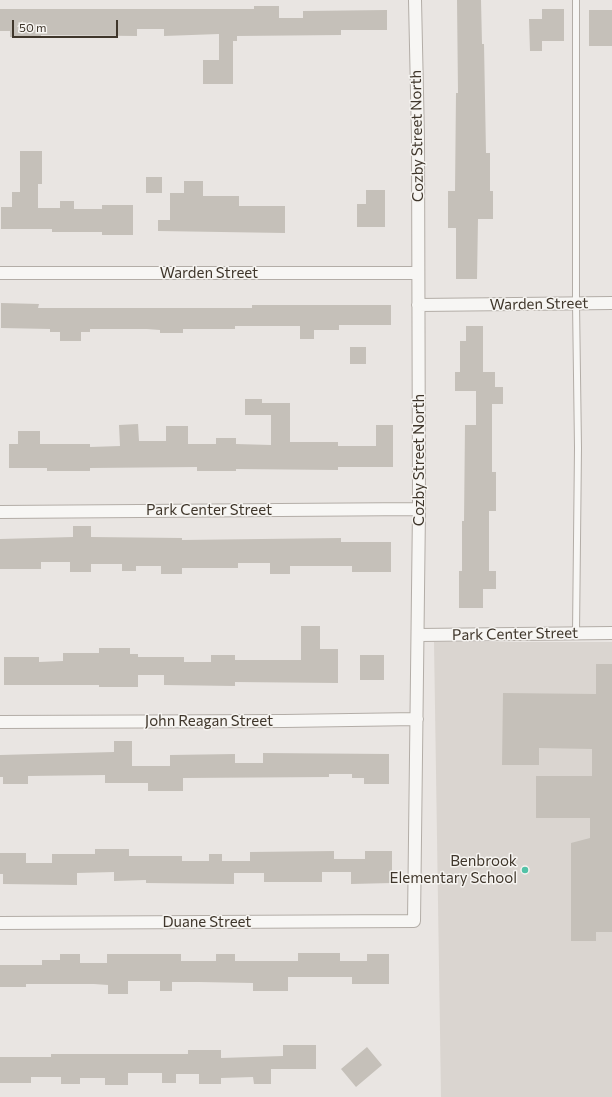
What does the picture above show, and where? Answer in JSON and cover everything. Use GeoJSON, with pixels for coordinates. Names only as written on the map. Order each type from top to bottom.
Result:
{"type":"FeatureCollection","features":[{"type":"Feature","properties":{"kind":"street","name":"Cozby Street North"},"geometry":{"type":"LineString","coordinates":[[414,921],[419,635],[418,273],[415,0]]}},
{"type":"Feature","properties":{"kind":"street","name":"Warden Street"},"geometry":{"type":"LineString","coordinates":[[0,273],[418,273]]}},
{"type":"Feature","properties":{"kind":"street","name":"Warden Street"},"geometry":{"type":"LineString","coordinates":[[418,305],[612,303]]}},
{"type":"Feature","properties":{"kind":"street","name":"Park Center Street"},"geometry":{"type":"LineString","coordinates":[[0,512],[419,509]]}},
{"type":"Feature","properties":{"kind":"street","name":"Park Center Street"},"geometry":{"type":"LineString","coordinates":[[419,635],[612,633]]}},
{"type":"Feature","properties":{"kind":"street","name":"John Reagan Street"},"geometry":{"type":"LineString","coordinates":[[0,722],[417,719]]}},
{"type":"Feature","properties":{"kind":"street","name":"Duane Street"},"geometry":{"type":"LineString","coordinates":[[0,923],[414,921]]}},
{"type":"Feature","properties":{"kind":"lane"},"geometry":{"type":"LineString","coordinates":[[576,0],[576,303],[578,448],[576,633]]}},
{"type":"Feature","properties":{"kind":"shaded area","name":"Benbrook Elementary School"},"geometry":{"type":"Polygon","coordinates":[[[434,642],[612,642],[612,1097],[441,1097],[434,642]]]}},
{"type":"Feature","properties":{"kind":"building"},"geometry":{"type":"Polygon","coordinates":[[[457,0],[481,0],[482,44],[484,44],[486,153],[490,153],[490,191],[493,191],[493,219],[478,219],[477,279],[456,279],[456,228],[448,228],[448,191],[455,191],[456,93],[458,93],[457,0]]]}},
{"type":"Feature","properties":{"kind":"building"},"geometry":{"type":"Polygon","coordinates":[[[254,6],[279,6],[279,18],[303,18],[303,11],[387,10],[387,30],[341,30],[341,35],[237,36],[237,41],[233,41],[233,84],[203,84],[203,60],[219,60],[219,34],[164,36],[164,29],[137,29],[137,36],[41,35],[41,37],[10,37],[10,31],[0,31],[0,9],[254,9],[254,6]]]}},
{"type":"Feature","properties":{"kind":"building"},"geometry":{"type":"Polygon","coordinates":[[[542,9],[564,9],[564,41],[542,41],[542,51],[530,51],[529,19],[542,19],[542,9]]]}},
{"type":"Feature","properties":{"kind":"building"},"geometry":{"type":"Polygon","coordinates":[[[589,10],[612,10],[612,46],[589,46],[589,10]]]}},
{"type":"Feature","properties":{"kind":"building"},"geometry":{"type":"Polygon","coordinates":[[[20,151],[42,151],[42,184],[38,184],[38,208],[60,208],[60,201],[74,201],[74,209],[102,209],[102,205],[133,205],[133,235],[102,235],[102,232],[52,232],[52,229],[1,229],[1,207],[12,207],[12,192],[20,192],[20,151]]]}},
{"type":"Feature","properties":{"kind":"building"},"geometry":{"type":"Polygon","coordinates":[[[146,177],[162,177],[162,193],[146,193],[146,177]]]}},
{"type":"Feature","properties":{"kind":"building"},"geometry":{"type":"Polygon","coordinates":[[[184,181],[203,181],[203,196],[239,196],[239,206],[285,206],[285,233],[158,231],[158,220],[170,220],[170,193],[184,193],[184,181]]]}},
{"type":"Feature","properties":{"kind":"building"},"geometry":{"type":"Polygon","coordinates":[[[366,190],[385,190],[385,227],[357,227],[357,204],[366,204],[366,190]]]}},
{"type":"Feature","properties":{"kind":"building"},"geometry":{"type":"Polygon","coordinates":[[[1,303],[39,304],[38,308],[252,308],[252,305],[391,305],[391,325],[339,325],[339,330],[314,330],[314,339],[300,339],[300,326],[235,326],[235,329],[183,329],[183,333],[160,333],[160,330],[147,329],[90,329],[90,332],[81,332],[81,341],[60,341],[60,332],[50,332],[50,329],[1,328],[1,303]]]}},
{"type":"Feature","properties":{"kind":"building"},"geometry":{"type":"Polygon","coordinates":[[[466,326],[483,326],[483,372],[495,372],[495,387],[503,387],[503,404],[492,404],[492,472],[496,472],[496,511],[489,511],[489,571],[496,571],[496,589],[483,589],[483,608],[459,608],[459,571],[462,571],[462,521],[464,521],[465,425],[476,425],[476,391],[455,391],[455,372],[460,372],[460,341],[466,341],[466,326]]]}},
{"type":"Feature","properties":{"kind":"building"},"geometry":{"type":"Polygon","coordinates":[[[350,347],[366,347],[366,364],[350,364],[350,347]]]}},
{"type":"Feature","properties":{"kind":"building"},"geometry":{"type":"Polygon","coordinates":[[[245,399],[262,399],[262,403],[290,403],[290,442],[338,442],[338,446],[376,446],[376,425],[393,425],[393,467],[338,467],[338,470],[236,469],[236,471],[197,471],[197,467],[90,468],[90,471],[47,471],[47,468],[9,468],[9,444],[18,444],[18,431],[40,431],[40,444],[90,444],[90,447],[120,446],[119,425],[138,424],[139,441],[166,441],[166,426],[188,426],[188,444],[216,444],[216,438],[236,438],[236,444],[271,445],[271,415],[245,415],[245,399]]]}},
{"type":"Feature","properties":{"kind":"building"},"geometry":{"type":"Polygon","coordinates":[[[73,526],[91,526],[91,537],[182,538],[182,540],[341,538],[341,542],[391,542],[391,572],[352,572],[352,566],[290,566],[290,574],[270,574],[270,563],[238,563],[238,568],[182,568],[182,574],[161,574],[161,566],[136,566],[136,571],[122,571],[122,564],[91,564],[91,572],[70,572],[70,562],[41,562],[41,569],[0,569],[0,539],[73,537],[73,526]]]}},
{"type":"Feature","properties":{"kind":"building"},"geometry":{"type":"Polygon","coordinates":[[[301,626],[320,626],[320,649],[338,649],[338,683],[235,682],[235,686],[164,685],[164,675],[138,675],[138,687],[99,687],[99,685],[4,685],[4,657],[39,657],[39,662],[63,661],[63,653],[99,653],[99,648],[130,648],[130,654],[138,654],[138,657],[184,657],[184,662],[211,662],[211,655],[235,655],[235,660],[301,660],[301,626]]]}},
{"type":"Feature","properties":{"kind":"building"},"geometry":{"type":"Polygon","coordinates":[[[360,655],[384,655],[384,680],[360,680],[360,655]]]}},
{"type":"Feature","properties":{"kind":"building"},"geometry":{"type":"Polygon","coordinates":[[[596,664],[612,664],[612,932],[596,932],[596,941],[571,941],[571,843],[590,838],[590,818],[536,818],[536,776],[592,776],[592,749],[539,748],[539,765],[502,765],[503,693],[596,694],[596,664]]]}},
{"type":"Feature","properties":{"kind":"building"},"geometry":{"type":"Polygon","coordinates":[[[114,741],[132,741],[132,766],[170,766],[170,755],[235,754],[235,763],[263,763],[263,753],[389,754],[389,784],[364,784],[364,778],[352,778],[352,774],[329,774],[329,777],[183,778],[183,791],[148,791],[148,783],[105,783],[105,775],[28,776],[28,784],[3,784],[3,777],[0,777],[0,755],[114,752],[114,741]]]}},
{"type":"Feature","properties":{"kind":"building"},"geometry":{"type":"Polygon","coordinates":[[[95,849],[129,849],[129,856],[182,856],[182,861],[209,861],[209,854],[222,854],[222,861],[250,861],[250,852],[334,851],[334,859],[365,859],[365,851],[392,851],[392,883],[351,884],[351,872],[322,872],[322,882],[264,882],[264,873],[234,873],[234,884],[146,883],[146,880],[114,881],[114,872],[77,873],[77,885],[3,884],[3,874],[0,874],[0,853],[26,853],[26,863],[52,863],[52,854],[95,854],[95,849]]]}},
{"type":"Feature","properties":{"kind":"building"},"geometry":{"type":"Polygon","coordinates":[[[298,953],[340,953],[340,961],[367,961],[367,954],[389,954],[389,984],[352,984],[352,977],[288,977],[288,991],[253,991],[253,983],[172,982],[172,991],[160,991],[160,981],[128,981],[128,994],[108,994],[108,985],[94,984],[26,984],[26,987],[0,987],[0,965],[42,965],[42,960],[60,960],[60,954],[80,954],[80,963],[107,963],[107,954],[181,954],[181,961],[216,961],[216,954],[235,954],[235,961],[298,961],[298,953]]]}},
{"type":"Feature","properties":{"kind":"building"},"geometry":{"type":"Polygon","coordinates":[[[283,1045],[316,1045],[316,1069],[271,1069],[271,1084],[254,1084],[253,1077],[221,1078],[221,1084],[199,1084],[199,1074],[176,1074],[176,1083],[162,1083],[162,1073],[128,1073],[128,1085],[105,1085],[105,1078],[80,1078],[80,1084],[61,1084],[61,1077],[31,1077],[31,1083],[0,1083],[0,1057],[51,1057],[51,1054],[188,1054],[188,1050],[221,1050],[221,1058],[283,1056],[283,1045]]]}},
{"type":"Feature","properties":{"kind":"building"},"geometry":{"type":"Polygon","coordinates":[[[367,1047],[382,1065],[356,1087],[341,1069],[367,1047]]]}},
{"type":"Feature","properties":{"kind":"place","name":"Benbrook Elementary School"},"geometry":{"type":"Point","coordinates":[525,870]}}]}
